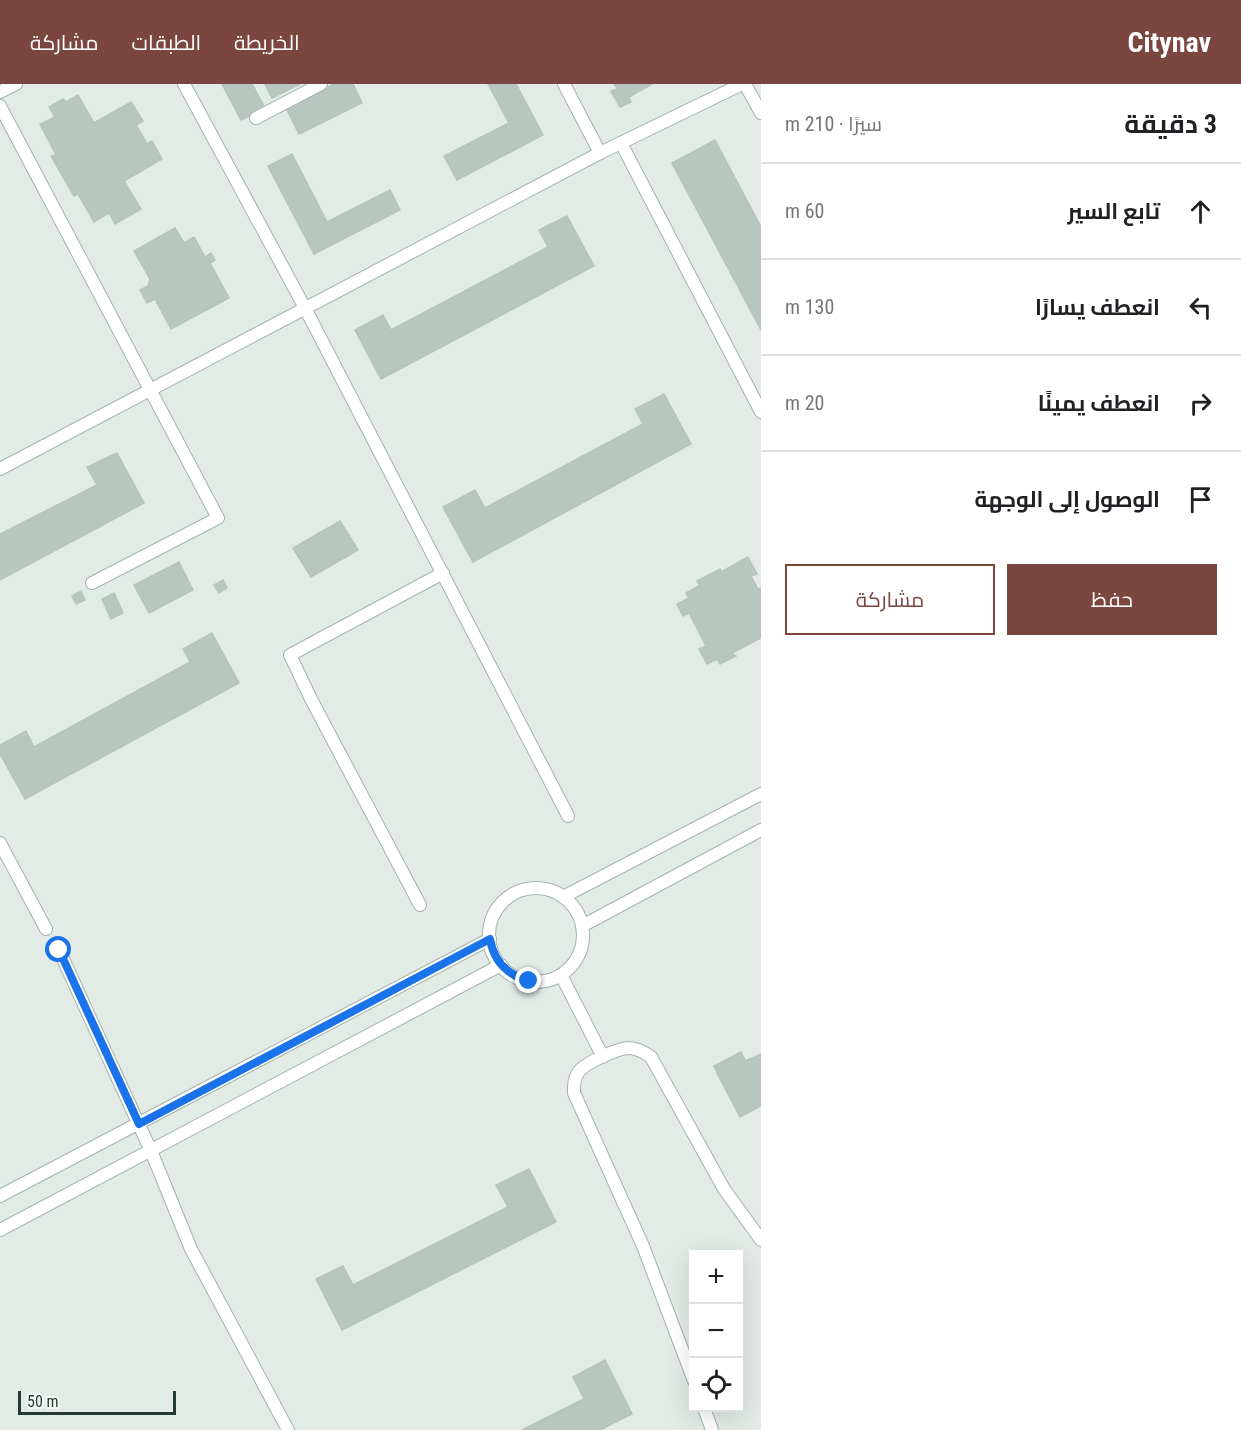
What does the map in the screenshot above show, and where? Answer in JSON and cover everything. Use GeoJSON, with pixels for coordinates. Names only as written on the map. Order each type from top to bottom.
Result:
{"type":"FeatureCollection","features":[{"type":"Feature","properties":{"kind":"lane"},"geometry":{"type":"LineString","coordinates":[[0,92],[16,84]]}},
{"type":"Feature","properties":{"kind":"lane"},"geometry":{"type":"LineString","coordinates":[[184,84],[305,308],[568,816]]}},
{"type":"Feature","properties":{"kind":"lane"},"geometry":{"type":"LineString","coordinates":[[256,118],[321,84]]}},
{"type":"Feature","properties":{"kind":"lane"},"geometry":{"type":"LineString","coordinates":[[564,84],[600,153]]}},
{"type":"Feature","properties":{"kind":"lane"},"geometry":{"type":"LineString","coordinates":[[0,469],[600,153],[743,84],[761,113]]}},
{"type":"Feature","properties":{"kind":"lane"},"geometry":{"type":"LineString","coordinates":[[0,106],[218,518],[92,583]]}},
{"type":"Feature","properties":{"kind":"lane"},"geometry":{"type":"LineString","coordinates":[[621,143],[761,412]]}},
{"type":"Feature","properties":{"kind":"lane"},"geometry":{"type":"LineString","coordinates":[[420,905],[310,699],[290,655],[444,573]]}},
{"type":"Feature","properties":{"kind":"lane"},"geometry":{"type":"LineString","coordinates":[[563,897],[761,794]]}},
{"type":"Feature","properties":{"kind":"lane"},"geometry":{"type":"LineString","coordinates":[[582,926],[761,830]]}},
{"type":"Feature","properties":{"kind":"lane"},"geometry":{"type":"LineString","coordinates":[[0,843],[46,929]]}},
{"type":"Feature","properties":{"kind":"lane"},"geometry":{"type":"LineString","coordinates":[[541,889],[563,897],[579,915],[582,926],[581,948],[570,968],[551,979],[529,981],[509,973],[491,949],[490,928],[493,916],[500,906],[518,892],[541,889]]}},
{"type":"Feature","properties":{"kind":"lane"},"geometry":{"type":"LineString","coordinates":[[0,1196],[490,939]]}},
{"type":"Feature","properties":{"kind":"lane"},"geometry":{"type":"LineString","coordinates":[[59,950],[151,1151],[191,1249],[288,1430]]}},
{"type":"Feature","properties":{"kind":"lane"},"geometry":{"type":"LineString","coordinates":[[0,1230],[501,965]]}},
{"type":"Feature","properties":{"kind":"lane"},"geometry":{"type":"LineString","coordinates":[[561,975],[603,1057]]}},
{"type":"Feature","properties":{"kind":"lane"},"geometry":{"type":"LineString","coordinates":[[689,1370],[643,1246],[574,1093],[576,1077],[581,1070],[603,1057],[629,1048],[651,1057],[724,1189],[761,1240]]}},
{"type":"Feature","properties":{"kind":"lane"},"geometry":{"type":"LineString","coordinates":[[706,1412],[712,1430]]}},
{"type":"Feature","properties":{"kind":"building"},"geometry":{"type":"Polygon","coordinates":[[[222,84],[252,84],[265,108],[241,120],[222,84]]]}},
{"type":"Feature","properties":{"kind":"building"},"geometry":{"type":"Polygon","coordinates":[[[265,84],[300,84],[272,98],[265,84]]]}},
{"type":"Feature","properties":{"kind":"building"},"geometry":{"type":"Polygon","coordinates":[[[334,84],[353,84],[362,103],[299,134],[286,108],[334,84]]]}},
{"type":"Feature","properties":{"kind":"building"},"geometry":{"type":"Polygon","coordinates":[[[488,84],[516,84],[543,135],[457,180],[444,156],[509,123],[488,84]]]}},
{"type":"Feature","properties":{"kind":"building"},"geometry":{"type":"Polygon","coordinates":[[[614,84],[652,84],[629,97],[631,102],[620,107],[611,91],[618,89],[614,84]]]}},
{"type":"Feature","properties":{"kind":"building"},"geometry":{"type":"Polygon","coordinates":[[[78,95],[94,123],[131,102],[143,121],[136,125],[147,144],[152,141],[162,159],[124,181],[141,209],[115,224],[109,213],[94,222],[78,194],[74,196],[51,156],[56,155],[40,124],[55,117],[49,107],[63,99],[66,102],[78,95]]]}},
{"type":"Feature","properties":{"kind":"building"},"geometry":{"type":"Polygon","coordinates":[[[715,140],[761,227],[761,330],[672,163],[715,140]]]}},
{"type":"Feature","properties":{"kind":"building"},"geometry":{"type":"Polygon","coordinates":[[[292,154],[327,222],[390,190],[400,210],[314,254],[268,166],[292,154]]]}},
{"type":"Feature","properties":{"kind":"building"},"geometry":{"type":"Polygon","coordinates":[[[567,216],[594,266],[381,379],[355,330],[383,315],[391,330],[548,247],[539,230],[567,216]]]}},
{"type":"Feature","properties":{"kind":"building"},"geometry":{"type":"Polygon","coordinates":[[[175,228],[184,243],[194,237],[205,257],[211,253],[215,260],[210,263],[229,298],[171,329],[155,299],[147,303],[140,290],[148,286],[150,279],[134,251],[175,228]]]}},
{"type":"Feature","properties":{"kind":"building"},"geometry":{"type":"Polygon","coordinates":[[[664,394],[691,444],[473,562],[443,507],[475,490],[485,508],[643,424],[635,409],[664,394]]]}},
{"type":"Feature","properties":{"kind":"building"},"geometry":{"type":"Polygon","coordinates":[[[117,453],[144,503],[0,580],[0,534],[97,485],[87,467],[117,453]]]}},
{"type":"Feature","properties":{"kind":"building"},"geometry":{"type":"Polygon","coordinates":[[[340,521],[358,550],[311,577],[293,548],[340,521]]]}},
{"type":"Feature","properties":{"kind":"building"},"geometry":{"type":"Polygon","coordinates":[[[748,557],[757,574],[751,576],[758,589],[761,588],[761,638],[732,653],[736,656],[720,664],[717,659],[707,664],[699,649],[706,646],[689,613],[683,616],[677,604],[689,598],[686,593],[700,585],[697,581],[720,569],[721,572],[748,557]]]}},
{"type":"Feature","properties":{"kind":"building"},"geometry":{"type":"Polygon","coordinates":[[[179,562],[193,590],[149,613],[134,585],[179,562]]]}},
{"type":"Feature","properties":{"kind":"building"},"geometry":{"type":"Polygon","coordinates":[[[223,580],[227,588],[219,593],[214,585],[223,580]]]}},
{"type":"Feature","properties":{"kind":"building"},"geometry":{"type":"Polygon","coordinates":[[[81,591],[85,600],[76,604],[72,596],[81,591]]]}},
{"type":"Feature","properties":{"kind":"building"},"geometry":{"type":"Polygon","coordinates":[[[114,593],[123,613],[111,619],[102,599],[114,593]]]}},
{"type":"Feature","properties":{"kind":"building"},"geometry":{"type":"Polygon","coordinates":[[[212,633],[239,683],[25,799],[0,754],[0,745],[26,731],[34,747],[190,662],[183,649],[212,633]]]}},
{"type":"Feature","properties":{"kind":"building"},"geometry":{"type":"Polygon","coordinates":[[[741,1052],[751,1072],[761,1067],[761,1106],[740,1117],[714,1066],[741,1052]]]}},
{"type":"Feature","properties":{"kind":"building"},"geometry":{"type":"Polygon","coordinates":[[[761,1054],[761,1100],[738,1112],[717,1073],[761,1054]]]}},
{"type":"Feature","properties":{"kind":"building"},"geometry":{"type":"Polygon","coordinates":[[[529,1169],[556,1222],[342,1330],[316,1279],[343,1266],[353,1285],[508,1207],[496,1185],[529,1169]]]}},
{"type":"Feature","properties":{"kind":"building"},"geometry":{"type":"Polygon","coordinates":[[[605,1360],[632,1414],[600,1430],[522,1430],[584,1399],[573,1377],[605,1360]]]}},
{"type":"Feature","properties":{"kind":"route"},"geometry":{"type":"LineString","coordinates":[[59,950],[139,1124],[490,939],[491,949],[501,965],[509,973],[529,981]]}}]}
